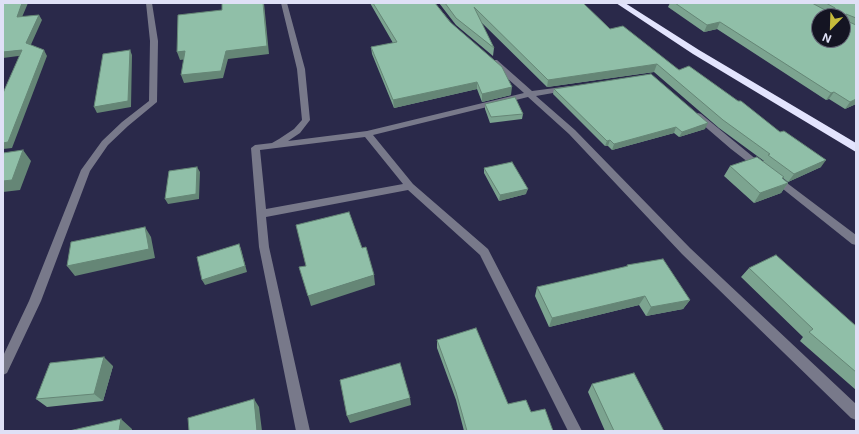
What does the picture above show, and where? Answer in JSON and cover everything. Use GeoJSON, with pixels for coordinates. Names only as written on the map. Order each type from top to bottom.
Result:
{"type":"FeatureCollection","features":[{"type":"Feature","properties":{"kind":"highway"},"geometry":{"type":"LineString","coordinates":[[620,3],[696,52],[856,148]]}},
{"type":"Feature","properties":{"kind":"street"},"geometry":{"type":"LineString","coordinates":[[3,369],[35,302],[86,170],[105,143],[125,124],[153,102],[154,41],[149,3]]}},
{"type":"Feature","properties":{"kind":"street"},"geometry":{"type":"LineString","coordinates":[[255,148],[282,142],[297,131],[306,120],[301,69],[284,3]]}},
{"type":"Feature","properties":{"kind":"street"},"geometry":{"type":"LineString","coordinates":[[489,58],[572,132],[686,251],[856,413]]}},
{"type":"Feature","properties":{"kind":"street"},"geometry":{"type":"LineString","coordinates":[[255,148],[367,134],[531,94],[576,86]]}},
{"type":"Feature","properties":{"kind":"street"},"geometry":{"type":"LineString","coordinates":[[692,111],[734,147],[856,241]]}},
{"type":"Feature","properties":{"kind":"street"},"geometry":{"type":"LineString","coordinates":[[367,134],[410,186],[484,252],[575,431]]}},
{"type":"Feature","properties":{"kind":"street"},"geometry":{"type":"LineString","coordinates":[[255,148],[264,247],[303,431]]}},
{"type":"Feature","properties":{"kind":"street"},"geometry":{"type":"LineString","coordinates":[[261,214],[410,186]]}},
{"type":"Feature","properties":{"kind":"building"},"geometry":{"type":"Polygon","coordinates":[[[3,3],[22,3],[17,17],[39,15],[26,43],[44,50],[8,142],[3,143],[3,93],[22,50],[3,52],[3,3]]]}},
{"type":"Feature","properties":{"kind":"building"},"geometry":{"type":"Polygon","coordinates":[[[222,3],[263,3],[267,46],[226,51],[221,71],[181,75],[185,51],[177,52],[178,15],[222,10],[222,3]]]}},
{"type":"Feature","properties":{"kind":"building"},"geometry":{"type":"Polygon","coordinates":[[[373,3],[435,3],[450,22],[502,67],[512,87],[482,94],[477,82],[393,100],[371,47],[397,42],[373,3]]]}},
{"type":"Feature","properties":{"kind":"building"},"geometry":{"type":"Polygon","coordinates":[[[445,3],[583,3],[610,29],[623,26],[679,70],[689,66],[738,101],[741,101],[780,132],[784,131],[826,160],[794,174],[768,155],[770,154],[723,120],[657,64],[548,80],[474,7],[494,48],[456,18],[445,3]]]}},
{"type":"Feature","properties":{"kind":"building"},"geometry":{"type":"Polygon","coordinates":[[[675,3],[812,3],[821,8],[811,8],[811,48],[851,48],[851,23],[856,25],[856,99],[850,102],[834,92],[831,93],[720,22],[707,25],[675,3]]]}},
{"type":"Feature","properties":{"kind":"building"},"geometry":{"type":"Polygon","coordinates":[[[826,3],[856,3],[856,18],[851,16],[851,8],[835,8],[826,3]]]}},
{"type":"Feature","properties":{"kind":"building"},"geometry":{"type":"Polygon","coordinates":[[[130,50],[128,101],[94,107],[103,54],[130,50]]]}},
{"type":"Feature","properties":{"kind":"building"},"geometry":{"type":"Polygon","coordinates":[[[651,74],[708,123],[682,132],[676,127],[614,144],[610,140],[607,141],[554,89],[651,74]]]}},
{"type":"Feature","properties":{"kind":"building"},"geometry":{"type":"Polygon","coordinates":[[[515,97],[523,114],[491,117],[485,104],[515,97]]]}},
{"type":"Feature","properties":{"kind":"building"},"geometry":{"type":"Polygon","coordinates":[[[23,150],[12,180],[3,181],[3,153],[23,150]]]}},
{"type":"Feature","properties":{"kind":"building"},"geometry":{"type":"Polygon","coordinates":[[[757,157],[784,177],[782,178],[788,183],[760,193],[730,166],[757,157]]]}},
{"type":"Feature","properties":{"kind":"building"},"geometry":{"type":"Polygon","coordinates":[[[512,162],[528,189],[500,195],[484,168],[512,162]]]}},
{"type":"Feature","properties":{"kind":"building"},"geometry":{"type":"Polygon","coordinates":[[[197,167],[196,194],[165,199],[169,171],[197,167]]]}},
{"type":"Feature","properties":{"kind":"building"},"geometry":{"type":"Polygon","coordinates":[[[349,212],[362,248],[366,247],[374,275],[308,296],[299,267],[306,266],[296,225],[349,212]]]}},
{"type":"Feature","properties":{"kind":"building"},"geometry":{"type":"Polygon","coordinates":[[[145,227],[149,249],[67,266],[71,242],[145,227]]]}},
{"type":"Feature","properties":{"kind":"building"},"geometry":{"type":"Polygon","coordinates":[[[239,244],[245,266],[202,280],[197,257],[239,244]]]}},
{"type":"Feature","properties":{"kind":"building"},"geometry":{"type":"Polygon","coordinates":[[[776,255],[856,326],[856,372],[809,332],[813,329],[749,268],[776,255]]]}},
{"type":"Feature","properties":{"kind":"building"},"geometry":{"type":"Polygon","coordinates":[[[663,259],[690,300],[651,307],[645,296],[552,318],[537,287],[628,266],[627,265],[663,259]]]}},
{"type":"Feature","properties":{"kind":"building"},"geometry":{"type":"Polygon","coordinates":[[[476,328],[508,404],[526,400],[531,412],[545,409],[553,431],[467,431],[456,392],[437,340],[476,328]]]}},
{"type":"Feature","properties":{"kind":"building"},"geometry":{"type":"Polygon","coordinates":[[[104,357],[94,394],[36,399],[50,363],[104,357]]]}},
{"type":"Feature","properties":{"kind":"building"},"geometry":{"type":"Polygon","coordinates":[[[400,363],[410,398],[347,416],[340,380],[400,363]]]}},
{"type":"Feature","properties":{"kind":"building"},"geometry":{"type":"Polygon","coordinates":[[[634,373],[664,431],[614,431],[592,384],[634,373]]]}},
{"type":"Feature","properties":{"kind":"building"},"geometry":{"type":"Polygon","coordinates":[[[254,399],[257,431],[189,431],[188,418],[254,399]]]}},
{"type":"Feature","properties":{"kind":"building"},"geometry":{"type":"Polygon","coordinates":[[[121,419],[119,431],[69,431],[121,419]]]}}]}
